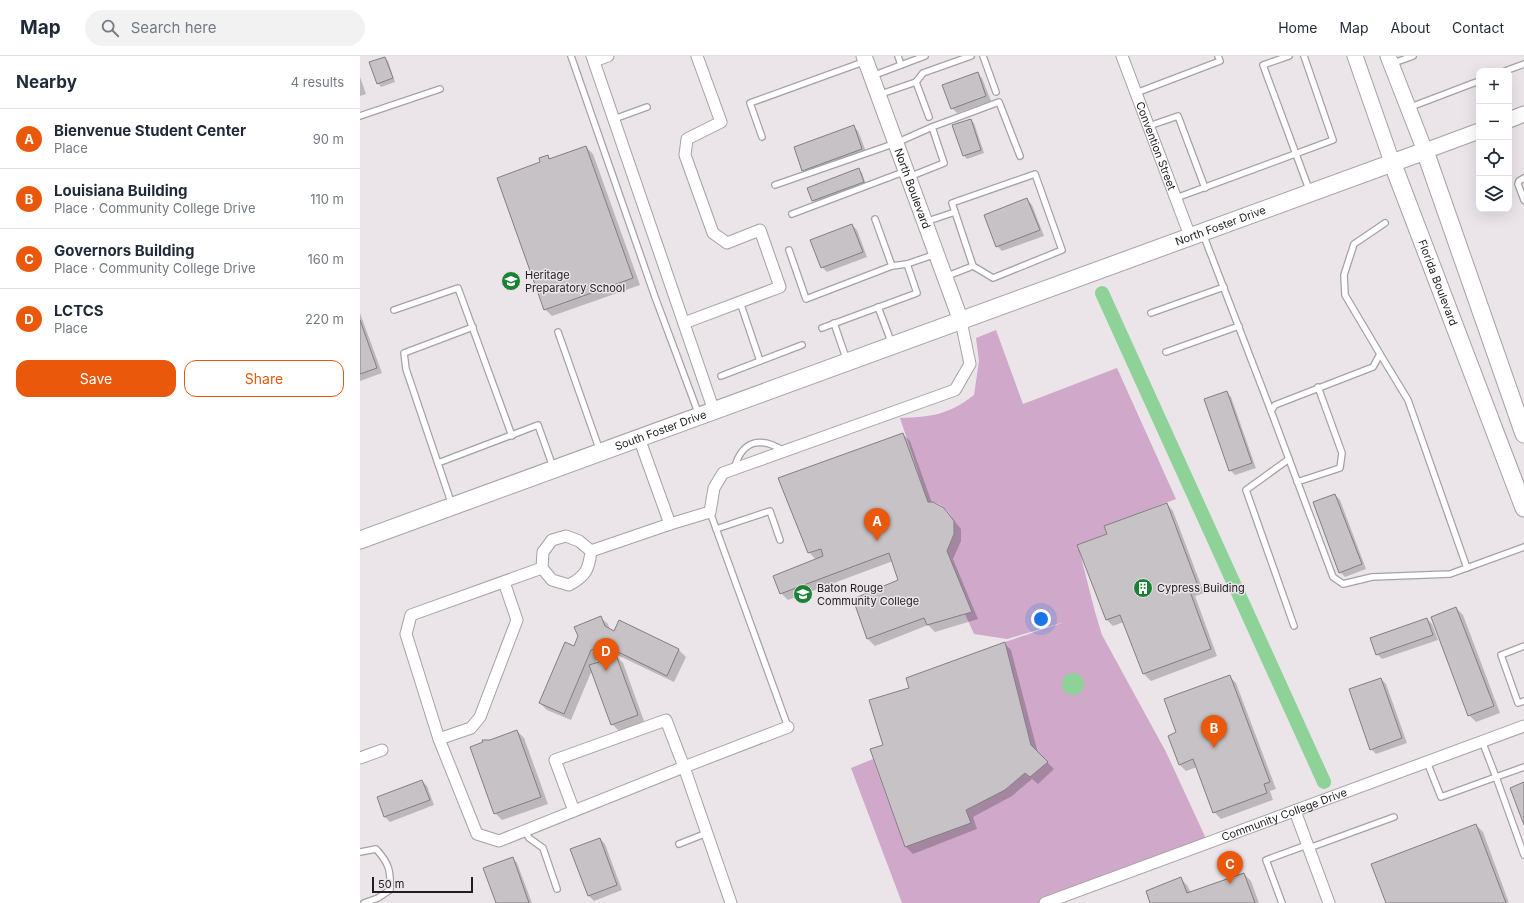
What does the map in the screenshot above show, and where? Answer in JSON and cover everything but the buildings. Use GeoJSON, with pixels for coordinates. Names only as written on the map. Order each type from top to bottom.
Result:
{"type":"FeatureCollection","features":[{"type":"Feature","properties":{"kind":"main road","name":"Florida Boulevard"},"geometry":{"type":"LineString","coordinates":[[1355,56],[1392,162],[1524,508]]}},
{"type":"Feature","properties":{"kind":"main road","name":"North Boulevard"},"geometry":{"type":"LineString","coordinates":[[865,59],[961,321]]}},
{"type":"Feature","properties":{"kind":"main road"},"geometry":{"type":"LineString","coordinates":[[1390,60],[1522,426]]}},
{"type":"Feature","properties":{"kind":"main road"},"geometry":{"type":"LineString","coordinates":[[1512,119],[1524,114]]}},
{"type":"Feature","properties":{"kind":"main road","name":"North Foster Drive"},"geometry":{"type":"LineString","coordinates":[[961,321],[1476,132]]}},
{"type":"Feature","properties":{"kind":"main road","name":"South Foster Drive"},"geometry":{"type":"LineString","coordinates":[[360,540],[961,321]]}},
{"type":"Feature","properties":{"kind":"street"},"geometry":{"type":"LineString","coordinates":[[608,56],[593,58],[684,323],[707,414]]}},
{"type":"Feature","properties":{"kind":"street"},"geometry":{"type":"LineString","coordinates":[[684,323],[780,287],[760,230],[726,243],[713,233],[685,155],[687,139],[722,122],[698,56]]}},
{"type":"Feature","properties":{"kind":"street","name":"Convention Street"},"geometry":{"type":"LineString","coordinates":[[1122,56],[1176,198],[1196,234]]}},
{"type":"Feature","properties":{"kind":"street"},"geometry":{"type":"LineString","coordinates":[[591,551],[710,512],[714,488],[723,473],[955,390],[970,364],[961,321]]}},
{"type":"Feature","properties":{"kind":"street"},"geometry":{"type":"LineString","coordinates":[[639,438],[670,524]]}},
{"type":"Feature","properties":{"kind":"street"},"geometry":{"type":"LineString","coordinates":[[566,536],[579,541],[591,551],[589,564],[582,578],[569,585],[552,580],[542,568],[543,552],[552,540],[566,536]]}},
{"type":"Feature","properties":{"kind":"street"},"geometry":{"type":"LineString","coordinates":[[542,568],[411,615],[406,634],[439,739],[477,834],[499,841],[788,727]]}},
{"type":"Feature","properties":{"kind":"street"},"geometry":{"type":"LineString","coordinates":[[439,739],[471,728],[480,717],[517,620],[504,582]]}},
{"type":"Feature","properties":{"kind":"street"},"geometry":{"type":"LineString","coordinates":[[574,812],[555,760],[666,720],[708,833],[731,903]]}},
{"type":"Feature","properties":{"kind":"street","name":"Community College Drive"},"geometry":{"type":"LineString","coordinates":[[1045,903],[1065,900],[1295,811],[1524,726]]}},
{"type":"Feature","properties":{"kind":"street"},"geometry":{"type":"LineString","coordinates":[[360,758],[382,750]]}},
{"type":"Feature","properties":{"kind":"street"},"geometry":{"type":"LineString","coordinates":[[1295,811],[1329,903]]}},
{"type":"Feature","properties":{"kind":"lane"},"geometry":{"type":"LineString","coordinates":[[571,56],[655,297],[707,414]]}},
{"type":"Feature","properties":{"kind":"lane"},"geometry":{"type":"LineString","coordinates":[[898,56],[901,65]]}},
{"type":"Feature","properties":{"kind":"lane"},"geometry":{"type":"LineString","coordinates":[[871,76],[924,56]]}},
{"type":"Feature","properties":{"kind":"lane"},"geometry":{"type":"LineString","coordinates":[[878,95],[916,82],[924,73],[971,56]]}},
{"type":"Feature","properties":{"kind":"lane"},"geometry":{"type":"LineString","coordinates":[[983,56],[996,92]]}},
{"type":"Feature","properties":{"kind":"lane"},"geometry":{"type":"LineString","coordinates":[[1136,93],[1220,62],[1218,56]]}},
{"type":"Feature","properties":{"kind":"lane"},"geometry":{"type":"LineString","coordinates":[[1289,56],[1263,65],[1310,192]]}},
{"type":"Feature","properties":{"kind":"lane"},"geometry":{"type":"LineString","coordinates":[[1176,198],[1334,140],[1304,56]]}},
{"type":"Feature","properties":{"kind":"lane"},"geometry":{"type":"LineString","coordinates":[[1390,60],[1413,56]]}},
{"type":"Feature","properties":{"kind":"lane"},"geometry":{"type":"LineString","coordinates":[[762,137],[750,103],[865,59]]}},
{"type":"Feature","properties":{"kind":"lane"},"geometry":{"type":"LineString","coordinates":[[1512,69],[1524,64]]}},
{"type":"Feature","properties":{"kind":"lane"},"geometry":{"type":"LineString","coordinates":[[916,82],[929,117]]}},
{"type":"Feature","properties":{"kind":"lane"},"geometry":{"type":"LineString","coordinates":[[1408,108],[1476,82]]}},
{"type":"Feature","properties":{"kind":"lane"},"geometry":{"type":"LineString","coordinates":[[360,116],[440,89]]}},
{"type":"Feature","properties":{"kind":"lane"},"geometry":{"type":"LineString","coordinates":[[775,185],[896,143],[932,127],[1000,102],[1020,156]]}},
{"type":"Feature","properties":{"kind":"lane"},"geometry":{"type":"LineString","coordinates":[[614,119],[647,107]]}},
{"type":"Feature","properties":{"kind":"lane"},"geometry":{"type":"LineString","coordinates":[[1149,126],[1178,116],[1205,188]]}},
{"type":"Feature","properties":{"kind":"lane"},"geometry":{"type":"LineString","coordinates":[[792,214],[907,174],[944,163],[932,127]]}},
{"type":"Feature","properties":{"kind":"lane"},"geometry":{"type":"LineString","coordinates":[[1035,174],[1062,250],[993,278],[973,266],[952,203],[1035,174]]}},
{"type":"Feature","properties":{"kind":"lane"},"geometry":{"type":"LineString","coordinates":[[1524,178],[1519,181],[1518,184],[1524,200]]}},
{"type":"Feature","properties":{"kind":"lane"},"geometry":{"type":"LineString","coordinates":[[925,222],[955,212]]}},
{"type":"Feature","properties":{"kind":"lane"},"geometry":{"type":"LineString","coordinates":[[875,219],[892,266]]}},
{"type":"Feature","properties":{"kind":"lane"},"geometry":{"type":"LineString","coordinates":[[1385,223],[1354,244],[1344,275],[1344,295],[1408,400],[1467,568]]}},
{"type":"Feature","properties":{"kind":"lane"},"geometry":{"type":"LineString","coordinates":[[1196,234],[1224,287],[1333,578],[1343,584],[1372,577],[1450,574],[1524,546]]}},
{"type":"Feature","properties":{"kind":"lane"},"geometry":{"type":"LineString","coordinates":[[789,250],[806,299],[892,266],[907,264],[937,254]]}},
{"type":"Feature","properties":{"kind":"lane"},"geometry":{"type":"LineString","coordinates":[[822,328],[917,293],[907,264]]}},
{"type":"Feature","properties":{"kind":"lane"},"geometry":{"type":"LineString","coordinates":[[945,277],[973,266]]}},
{"type":"Feature","properties":{"kind":"lane"},"geometry":{"type":"LineString","coordinates":[[1151,313],[1224,287]]}},
{"type":"Feature","properties":{"kind":"lane"},"geometry":{"type":"LineString","coordinates":[[394,310],[458,288],[512,436]]}},
{"type":"Feature","properties":{"kind":"lane"},"geometry":{"type":"LineString","coordinates":[[740,302],[760,361]]}},
{"type":"Feature","properties":{"kind":"lane"},"geometry":{"type":"LineString","coordinates":[[878,307],[892,346]]}},
{"type":"Feature","properties":{"kind":"lane"},"geometry":{"type":"LineString","coordinates":[[834,323],[848,362]]}},
{"type":"Feature","properties":{"kind":"lane"},"geometry":{"type":"LineString","coordinates":[[1166,352],[1238,326]]}},
{"type":"Feature","properties":{"kind":"lane"},"geometry":{"type":"LineString","coordinates":[[453,507],[406,369],[404,353],[473,327]]}},
{"type":"Feature","properties":{"kind":"lane"},"geometry":{"type":"LineString","coordinates":[[558,332],[601,452]]}},
{"type":"Feature","properties":{"kind":"lane"},"geometry":{"type":"LineString","coordinates":[[722,376],[802,345]]}},
{"type":"Feature","properties":{"kind":"lane"},"geometry":{"type":"LineString","coordinates":[[1271,411],[1274,405],[1373,367],[1380,354]]}},
{"type":"Feature","properties":{"kind":"lane"},"geometry":{"type":"LineString","coordinates":[[1297,482],[1340,468],[1342,453],[1318,387]]}},
{"type":"Feature","properties":{"kind":"lane"},"geometry":{"type":"LineString","coordinates":[[438,463],[538,425],[554,470]]}},
{"type":"Feature","properties":{"kind":"lane"},"geometry":{"type":"LineString","coordinates":[[733,470],[737,458],[744,447],[754,443],[766,443],[785,451]]}},
{"type":"Feature","properties":{"kind":"lane"},"geometry":{"type":"LineString","coordinates":[[1289,459],[1246,490],[1294,626]]}},
{"type":"Feature","properties":{"kind":"lane"},"geometry":{"type":"LineString","coordinates":[[716,529],[770,510],[780,540]]}},
{"type":"Feature","properties":{"kind":"lane"},"geometry":{"type":"LineString","coordinates":[[710,512],[788,727]]}},
{"type":"Feature","properties":{"kind":"lane"},"geometry":{"type":"LineString","coordinates":[[1524,646],[1501,655],[1518,703],[1524,701]]}},
{"type":"Feature","properties":{"kind":"lane"},"geometry":{"type":"LineString","coordinates":[[1482,741],[1524,854]]}},
{"type":"Feature","properties":{"kind":"lane"},"geometry":{"type":"LineString","coordinates":[[1427,762],[1441,797],[1524,767]]}},
{"type":"Feature","properties":{"kind":"lane"},"geometry":{"type":"LineString","coordinates":[[1282,903],[1266,860],[1394,817]]}},
{"type":"Feature","properties":{"kind":"lane"},"geometry":{"type":"LineString","coordinates":[[525,831],[529,838],[543,848],[557,889]]}},
{"type":"Feature","properties":{"kind":"lane"},"geometry":{"type":"LineString","coordinates":[[679,844],[708,833]]}},
{"type":"Feature","properties":{"kind":"lane"},"geometry":{"type":"LineString","coordinates":[[360,852],[376,849],[385,858],[391,874],[390,890],[378,898],[364,903]]}},
{"type":"Feature","properties":{"kind":"shaded area"},"geometry":{"type":"Polygon","coordinates":[[[996,330],[1023,404],[1117,368],[1176,499],[1105,526],[1107,534],[1078,545],[1102,635],[1166,752],[1208,843],[1045,903],[902,903],[851,768],[873,759],[905,847],[970,823],[966,810],[1005,790],[1025,773],[1030,777],[1047,762],[1031,745],[1005,642],[1068,621],[1007,639],[974,634],[965,614],[972,612],[947,551],[954,533],[951,516],[944,507],[934,502],[928,502],[900,418],[939,414],[956,407],[974,395],[979,361],[976,338],[996,330]]]}},
{"type":"Feature","properties":{"kind":"shaded area"},"geometry":{"type":"Polygon","coordinates":[[[1073,673],[1081,676],[1084,684],[1081,692],[1073,695],[1065,692],[1062,684],[1065,676],[1073,673]]]}},
{"type":"Feature","properties":{"kind":"waterway"},"geometry":{"type":"LineString","coordinates":[[1102,293],[1324,782]]}},
{"type":"Feature","properties":{"kind":"place","name":"Heritage Preparatory School"},"geometry":{"type":"Point","coordinates":[511,281]}},
{"type":"Feature","properties":{"kind":"place","name":"Bienvenue Student Center"},"geometry":{"type":"Point","coordinates":[877,541]}},
{"type":"Feature","properties":{"kind":"place","name":"Cypress Building"},"geometry":{"type":"Point","coordinates":[1143,588]}},
{"type":"Feature","properties":{"kind":"place","name":"Baton Rouge Community College"},"geometry":{"type":"Point","coordinates":[803,594]}},
{"type":"Feature","properties":{"kind":"place","name":"LCTCS"},"geometry":{"type":"Point","coordinates":[606,671]}},
{"type":"Feature","properties":{"kind":"place","name":"Louisiana Building"},"geometry":{"type":"Point","coordinates":[1214,748]}},
{"type":"Feature","properties":{"kind":"place","name":"Governors Building"},"geometry":{"type":"Point","coordinates":[1230,884]}}]}
